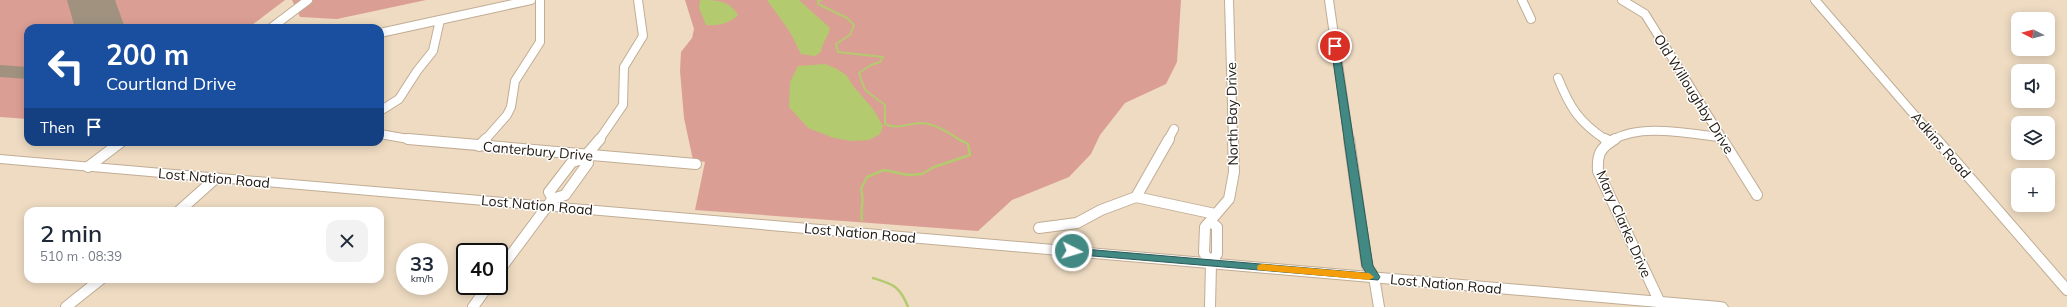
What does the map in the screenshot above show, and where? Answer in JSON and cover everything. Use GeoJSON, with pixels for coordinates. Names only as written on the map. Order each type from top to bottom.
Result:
{"type":"FeatureCollection","features":[{"type":"Feature","properties":{"kind":"street"},"geometry":{"type":"LineString","coordinates":[[276,24],[308,0]]}},
{"type":"Feature","properties":{"kind":"street"},"geometry":{"type":"LineString","coordinates":[[384,32],[531,0]]}},
{"type":"Feature","properties":{"kind":"street"},"geometry":{"type":"LineString","coordinates":[[479,146],[511,108],[515,80],[540,42],[540,0]]}},
{"type":"Feature","properties":{"kind":"street"},"geometry":{"type":"LineString","coordinates":[[550,202],[549,192],[572,162],[585,157],[618,114],[623,104],[625,94],[623,71],[629,57],[643,36],[638,0]]}},
{"type":"Feature","properties":{"kind":"street","name":"North Bay Drive"},"geometry":{"type":"LineString","coordinates":[[1211,263],[1204,250],[1205,227],[1230,199],[1234,172],[1229,0]]}},
{"type":"Feature","properties":{"kind":"street"},"geometry":{"type":"LineString","coordinates":[[1328,0],[1367,266],[1374,277],[1379,307]]}},
{"type":"Feature","properties":{"kind":"street"},"geometry":{"type":"LineString","coordinates":[[1522,0],[1531,19]]}},
{"type":"Feature","properties":{"kind":"street","name":"Old Willoughby Drive"},"geometry":{"type":"LineString","coordinates":[[1622,0],[1645,14],[1757,195]]}},
{"type":"Feature","properties":{"kind":"street","name":"Adkins Road"},"geometry":{"type":"LineString","coordinates":[[1815,0],[2067,290]]}},
{"type":"Feature","properties":{"kind":"street"},"geometry":{"type":"LineString","coordinates":[[384,108],[399,99],[417,71],[433,51],[440,20]]}},
{"type":"Feature","properties":{"kind":"street"},"geometry":{"type":"LineString","coordinates":[[1558,78],[1568,102],[1578,119],[1590,130],[1610,142]]}},
{"type":"Feature","properties":{"kind":"street"},"geometry":{"type":"LineString","coordinates":[[1136,196],[1174,129]]}},
{"type":"Feature","properties":{"kind":"street","name":"Mary Clarke Drive"},"geometry":{"type":"LineString","coordinates":[[1660,304],[1598,171],[1597,157],[1610,142],[1627,134],[1646,132],[1720,137]]}},
{"type":"Feature","properties":{"kind":"street","name":"Canterbury Drive"},"geometry":{"type":"LineString","coordinates":[[384,135],[411,140],[585,157],[696,164]]}},
{"type":"Feature","properties":{"kind":"street"},"geometry":{"type":"LineString","coordinates":[[88,167],[116,146]]}},
{"type":"Feature","properties":{"kind":"street"},"geometry":{"type":"LineString","coordinates":[[508,259],[550,202],[565,195],[588,163],[585,157]]}},
{"type":"Feature","properties":{"kind":"street","name":"Lost Nation Road"},"geometry":{"type":"LineString","coordinates":[[0,160],[216,178],[550,202],[1660,304],[1720,307]]}},
{"type":"Feature","properties":{"kind":"street"},"geometry":{"type":"LineString","coordinates":[[183,207],[216,178]]}},
{"type":"Feature","properties":{"kind":"street"},"geometry":{"type":"LineString","coordinates":[[1039,228],[1077,223],[1101,210],[1136,196],[1213,218]]}},
{"type":"Feature","properties":{"kind":"street"},"geometry":{"type":"LineString","coordinates":[[1210,307],[1211,263]]}},
{"type":"Feature","properties":{"kind":"street"},"geometry":{"type":"LineString","coordinates":[[66,307],[96,283]]}},
{"type":"Feature","properties":{"kind":"street"},"geometry":{"type":"LineString","coordinates":[[473,307],[482,295]]}},
{"type":"Feature","properties":{"kind":"shaded area"},"geometry":{"type":"Polygon","coordinates":[[[0,0],[68,0],[74,20],[113,8],[110,0],[285,0],[253,24],[24,24],[24,119],[0,117],[0,77],[15,68],[0,66],[0,0]]]}},
{"type":"Feature","properties":{"kind":"shaded area"},"geometry":{"type":"Polygon","coordinates":[[[292,0],[426,0],[337,19],[300,17],[292,0]]]}},
{"type":"Feature","properties":{"kind":"shaded area"},"geometry":{"type":"Polygon","coordinates":[[[685,0],[1181,0],[1177,62],[1166,84],[1125,103],[1100,135],[1091,154],[1069,177],[1012,200],[978,231],[695,210],[705,162],[693,160],[684,118],[680,71],[681,52],[692,38],[694,29],[685,0]]]}},
{"type":"Feature","properties":{"kind":"shaded area"},"geometry":{"type":"Polygon","coordinates":[[[700,0],[722,2],[731,6],[738,15],[723,24],[706,25],[699,8],[700,0]]]}},
{"type":"Feature","properties":{"kind":"shaded area"},"geometry":{"type":"Polygon","coordinates":[[[767,0],[799,0],[830,28],[821,52],[815,56],[801,54],[790,32],[767,0]]]}},
{"type":"Feature","properties":{"kind":"shaded area"},"geometry":{"type":"Polygon","coordinates":[[[825,64],[846,75],[873,109],[883,126],[880,134],[869,140],[852,141],[834,138],[808,128],[789,107],[790,82],[798,66],[825,64]]]}},
{"type":"Feature","properties":{"kind":"waterway"},"geometry":{"type":"LineString","coordinates":[[821,0],[818,1],[818,4],[847,18],[854,25],[850,35],[836,44],[838,52],[883,57],[880,62],[871,65],[859,73],[865,90],[885,105],[885,124],[890,126],[904,126],[917,123],[932,125],[960,140]]}},
{"type":"Feature","properties":{"kind":"waterway"},"geometry":{"type":"LineString","coordinates":[[862,220],[863,198],[861,189],[867,177],[884,170],[908,175],[922,174],[934,167],[970,155],[968,144],[960,140]]}},
{"type":"Feature","properties":{"kind":"waterway"},"geometry":{"type":"LineString","coordinates":[[873,278],[891,284],[899,290],[908,307]]}},
{"type":"Feature","properties":{"kind":"taxiway"},"geometry":{"type":"LineString","coordinates":[[0,71],[24,73]]}},
{"type":"Feature","properties":{"kind":"runway"},"geometry":{"type":"LineString","coordinates":[[91,0],[99,24]]}},
{"type":"Feature","properties":{"kind":"slow traffic"},"geometry":{"type":"LineString","coordinates":[[1262,268],[1369,277]]}},
{"type":"Feature","properties":{"kind":"route"},"geometry":{"type":"LineString","coordinates":[[1072,251],[1374,277],[1367,266],[1335,46]]}}]}
